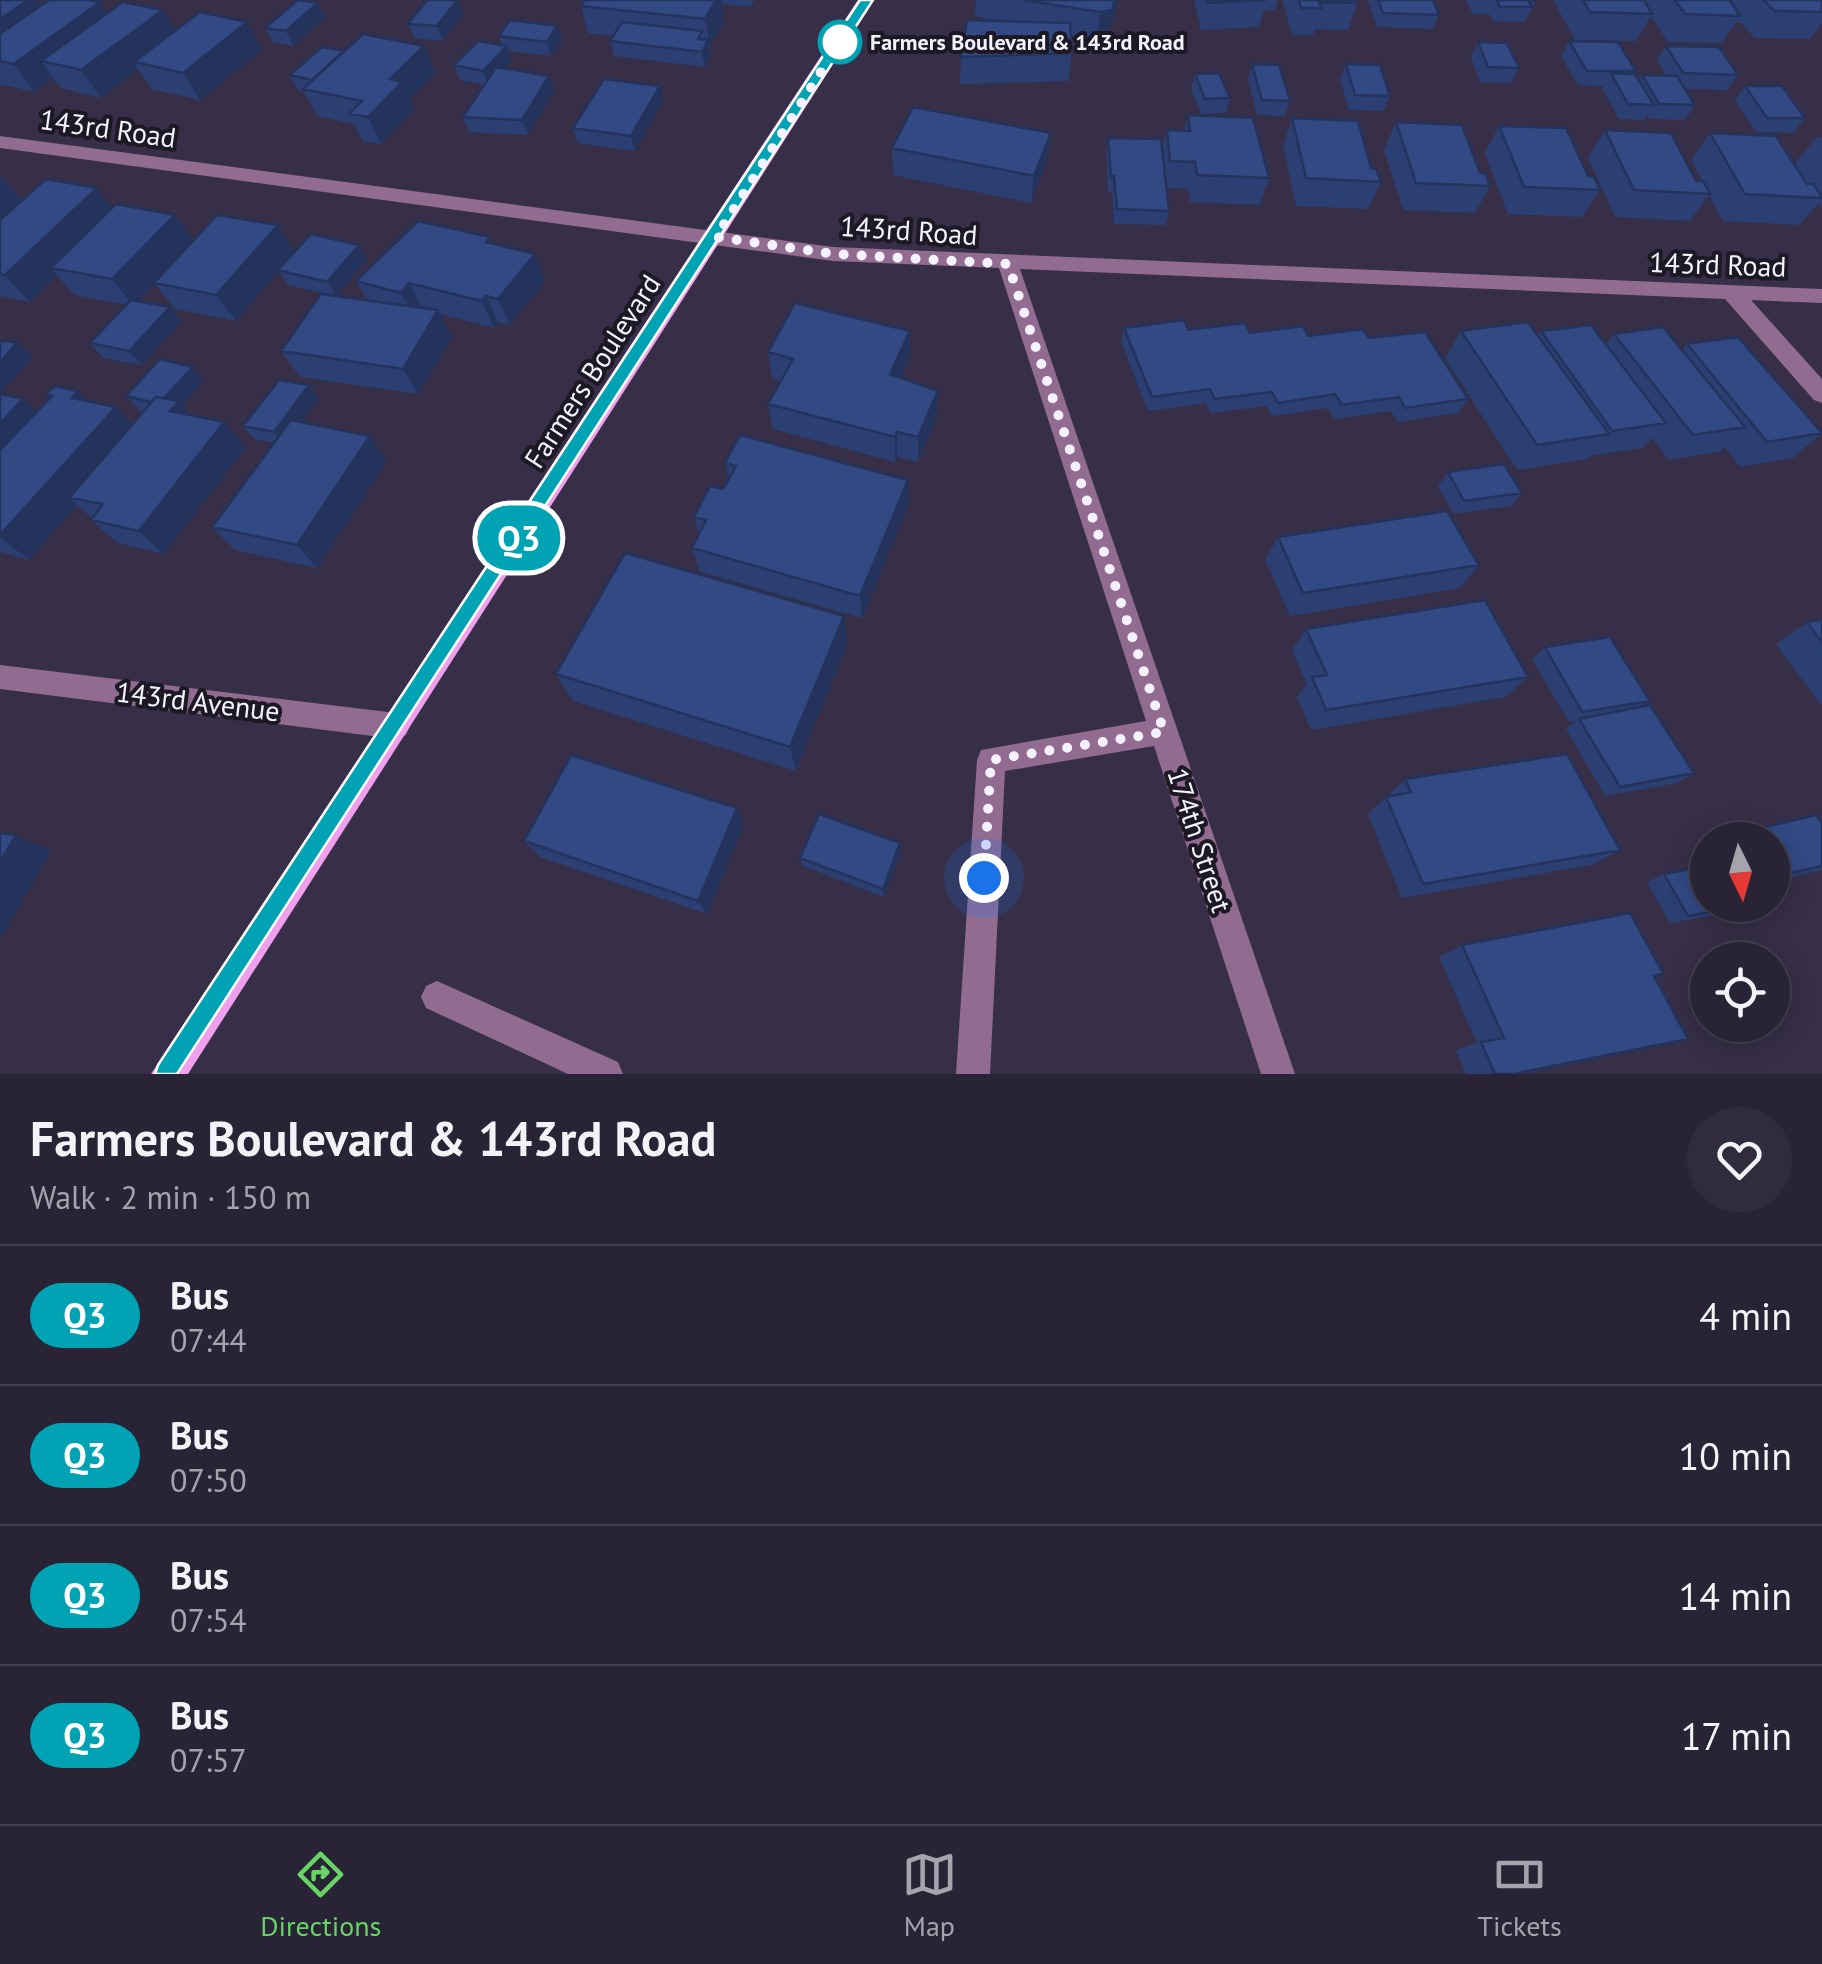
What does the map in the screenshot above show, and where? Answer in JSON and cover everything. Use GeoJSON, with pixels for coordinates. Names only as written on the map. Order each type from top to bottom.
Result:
{"type":"FeatureCollection","features":[{"type":"Feature","properties":{"kind":"main road","name":"Farmers Boulevard"},"geometry":{"type":"LineString","coordinates":[[168,1074],[716,237],[866,0]]}},
{"type":"Feature","properties":{"kind":"street","name":"143rd Road"},"geometry":{"type":"LineString","coordinates":[[0,142],[834,254],[1822,296]]}},
{"type":"Feature","properties":{"kind":"street","name":"174th Street"},"geometry":{"type":"LineString","coordinates":[[1008,264],[1278,1074]]}},
{"type":"Feature","properties":{"kind":"street"},"geometry":{"type":"LineString","coordinates":[[1732,292],[1822,394]]}},
{"type":"Feature","properties":{"kind":"street","name":"143rd Avenue"},"geometry":{"type":"LineString","coordinates":[[0,676],[396,726]]}},
{"type":"Feature","properties":{"kind":"street"},"geometry":{"type":"LineString","coordinates":[[973,1074],[991,760],[1164,732]]}},
{"type":"Feature","properties":{"kind":"street"},"geometry":{"type":"LineString","coordinates":[[437,997],[606,1074]]}},
{"type":"Feature","properties":{"kind":"building"},"geometry":{"type":"Polygon","coordinates":[[[0,0],[28,0],[0,19],[0,0]]]}},
{"type":"Feature","properties":{"kind":"building"},"geometry":{"type":"Polygon","coordinates":[[[49,0],[100,2],[14,64],[0,61],[0,34],[49,0]]]}},
{"type":"Feature","properties":{"kind":"building"},"geometry":{"type":"Polygon","coordinates":[[[298,0],[318,3],[286,31],[265,28],[298,0]]]}},
{"type":"Feature","properties":{"kind":"building"},"geometry":{"type":"Polygon","coordinates":[[[427,0],[457,0],[437,26],[408,24],[427,0]]]}},
{"type":"Feature","properties":{"kind":"building"},"geometry":{"type":"Polygon","coordinates":[[[585,0],[716,0],[705,19],[581,6],[585,0]]]}},
{"type":"Feature","properties":{"kind":"building"},"geometry":{"type":"Polygon","coordinates":[[[1023,0],[1115,0],[1112,10],[1100,12],[1023,0]]]}},
{"type":"Feature","properties":{"kind":"building"},"geometry":{"type":"Polygon","coordinates":[[[1207,0],[1266,0],[1207,3],[1207,0]]]}},
{"type":"Feature","properties":{"kind":"building"},"geometry":{"type":"Polygon","coordinates":[[[1299,0],[1357,3],[1319,2],[1322,8],[1301,8],[1299,0]]]}},
{"type":"Feature","properties":{"kind":"building"},"geometry":{"type":"Polygon","coordinates":[[[1378,0],[1433,0],[1439,15],[1383,13],[1378,0]]]}},
{"type":"Feature","properties":{"kind":"building"},"geometry":{"type":"Polygon","coordinates":[[[1497,0],[1528,0],[1532,7],[1500,7],[1497,0]]]}},
{"type":"Feature","properties":{"kind":"building"},"geometry":{"type":"Polygon","coordinates":[[[1583,0],[1644,0],[1652,14],[1590,12],[1583,0]]]}},
{"type":"Feature","properties":{"kind":"building"},"geometry":{"type":"Polygon","coordinates":[[[1675,0],[1730,0],[1740,16],[1685,14],[1675,0]]]}},
{"type":"Feature","properties":{"kind":"building"},"geometry":{"type":"Polygon","coordinates":[[[1763,0],[1822,0],[1822,12],[1775,11],[1763,0]]]}},
{"type":"Feature","properties":{"kind":"building"},"geometry":{"type":"Polygon","coordinates":[[[123,2],[163,10],[81,70],[41,61],[123,2]]]}},
{"type":"Feature","properties":{"kind":"building"},"geometry":{"type":"Polygon","coordinates":[[[200,12],[247,22],[183,73],[134,62],[200,12]]]}},
{"type":"Feature","properties":{"kind":"building"},"geometry":{"type":"Polygon","coordinates":[[[510,20],[557,26],[547,42],[499,36],[510,20]]]}},
{"type":"Feature","properties":{"kind":"building"},"geometry":{"type":"Polygon","coordinates":[[[967,20],[1070,23],[1072,53],[961,57],[967,20]]]}},
{"type":"Feature","properties":{"kind":"building"},"geometry":{"type":"Polygon","coordinates":[[[622,22],[702,31],[698,39],[708,40],[702,52],[610,41],[622,22]]]}},
{"type":"Feature","properties":{"kind":"building"},"geometry":{"type":"Polygon","coordinates":[[[363,34],[424,46],[390,79],[402,82],[368,117],[349,114],[362,101],[303,89],[363,34]]]}},
{"type":"Feature","properties":{"kind":"building"},"geometry":{"type":"Polygon","coordinates":[[[478,41],[507,46],[483,71],[454,65],[478,41]]]}},
{"type":"Feature","properties":{"kind":"building"},"geometry":{"type":"Polygon","coordinates":[[[1569,41],[1618,42],[1636,71],[1587,71],[1569,41]]]}},
{"type":"Feature","properties":{"kind":"building"},"geometry":{"type":"Polygon","coordinates":[[[1478,42],[1507,43],[1519,68],[1488,67],[1478,42]]]}},
{"type":"Feature","properties":{"kind":"building"},"geometry":{"type":"Polygon","coordinates":[[[1666,46],[1719,47],[1738,75],[1683,73],[1666,46]]]}},
{"type":"Feature","properties":{"kind":"building"},"geometry":{"type":"Polygon","coordinates":[[[322,47],[344,51],[312,80],[290,75],[322,47]]]}},
{"type":"Feature","properties":{"kind":"building"},"geometry":{"type":"Polygon","coordinates":[[[1252,64],[1279,65],[1290,101],[1262,100],[1252,64]]]}},
{"type":"Feature","properties":{"kind":"building"},"geometry":{"type":"Polygon","coordinates":[[[1346,64],[1380,65],[1390,96],[1355,95],[1346,64]]]}},
{"type":"Feature","properties":{"kind":"building"},"geometry":{"type":"Polygon","coordinates":[[[496,67],[549,76],[522,120],[463,117],[496,67]]]}},
{"type":"Feature","properties":{"kind":"building"},"geometry":{"type":"Polygon","coordinates":[[[1219,73],[1230,98],[1205,99],[1195,74],[1219,73]]]}},
{"type":"Feature","properties":{"kind":"building"},"geometry":{"type":"Polygon","coordinates":[[[1611,73],[1635,74],[1654,105],[1628,104],[1611,73]]]}},
{"type":"Feature","properties":{"kind":"building"},"geometry":{"type":"Polygon","coordinates":[[[1642,75],[1677,76],[1695,105],[1659,104],[1642,75]]]}},
{"type":"Feature","properties":{"kind":"building"},"geometry":{"type":"Polygon","coordinates":[[[604,79],[660,86],[631,136],[573,128],[604,79]]]}},
{"type":"Feature","properties":{"kind":"building"},"geometry":{"type":"Polygon","coordinates":[[[1745,86],[1782,86],[1805,118],[1767,118],[1745,86]]]}},
{"type":"Feature","properties":{"kind":"building"},"geometry":{"type":"Polygon","coordinates":[[[913,107],[1051,133],[1034,176],[892,148],[913,107]]]}},
{"type":"Feature","properties":{"kind":"building"},"geometry":{"type":"Polygon","coordinates":[[[1188,115],[1253,118],[1269,178],[1197,175],[1195,162],[1170,161],[1167,130],[1190,131],[1188,115]]]}},
{"type":"Feature","properties":{"kind":"building"},"geometry":{"type":"Polygon","coordinates":[[[1292,118],[1358,121],[1371,168],[1376,169],[1381,182],[1306,178],[1292,118]]]}},
{"type":"Feature","properties":{"kind":"building"},"geometry":{"type":"Polygon","coordinates":[[[1396,122],[1462,125],[1480,173],[1485,173],[1490,186],[1416,183],[1396,122]]]}},
{"type":"Feature","properties":{"kind":"building"},"geometry":{"type":"Polygon","coordinates":[[[1499,126],[1566,128],[1588,176],[1594,177],[1600,190],[1524,187],[1499,126]]]}},
{"type":"Feature","properties":{"kind":"building"},"geometry":{"type":"Polygon","coordinates":[[[1605,130],[1671,133],[1696,181],[1703,181],[1710,194],[1634,190],[1605,130]]]}},
{"type":"Feature","properties":{"kind":"building"},"geometry":{"type":"Polygon","coordinates":[[[1710,133],[1776,136],[1807,184],[1814,184],[1822,198],[1745,194],[1710,133]]]}},
{"type":"Feature","properties":{"kind":"building"},"geometry":{"type":"Polygon","coordinates":[[[1108,138],[1161,139],[1169,211],[1117,209],[1108,138]]]}},
{"type":"Feature","properties":{"kind":"building"},"geometry":{"type":"Polygon","coordinates":[[[46,179],[97,188],[5,275],[0,274],[0,220],[46,179]]]}},
{"type":"Feature","properties":{"kind":"building"},"geometry":{"type":"Polygon","coordinates":[[[116,204],[175,215],[112,279],[51,268],[116,204]]]}},
{"type":"Feature","properties":{"kind":"building"},"geometry":{"type":"Polygon","coordinates":[[[217,215],[278,225],[216,295],[154,283],[217,215]]]}},
{"type":"Feature","properties":{"kind":"building"},"geometry":{"type":"Polygon","coordinates":[[[418,221],[490,237],[486,242],[535,254],[498,299],[486,296],[482,301],[409,283],[401,293],[356,281],[418,221]]]}},
{"type":"Feature","properties":{"kind":"building"},"geometry":{"type":"Polygon","coordinates":[[[311,234],[359,245],[327,282],[278,270],[311,234]]]}},
{"type":"Feature","properties":{"kind":"building"},"geometry":{"type":"Polygon","coordinates":[[[321,294],[438,310],[403,369],[281,351],[321,294]]]}},
{"type":"Feature","properties":{"kind":"building"},"geometry":{"type":"Polygon","coordinates":[[[131,300],[170,307],[129,351],[90,343],[131,300]]]}},
{"type":"Feature","properties":{"kind":"building"},"geometry":{"type":"Polygon","coordinates":[[[795,303],[910,331],[890,374],[938,391],[918,437],[897,432],[895,437],[768,404],[793,359],[768,352],[795,303]]]}},
{"type":"Feature","properties":{"kind":"building"},"geometry":{"type":"Polygon","coordinates":[[[1184,320],[1188,330],[1245,323],[1250,333],[1303,326],[1308,336],[1363,329],[1369,338],[1425,332],[1468,399],[1405,408],[1399,397],[1342,405],[1335,394],[1278,403],[1272,392],[1215,399],[1210,389],[1152,397],[1124,328],[1184,320]]]}},
{"type":"Feature","properties":{"kind":"building"},"geometry":{"type":"Polygon","coordinates":[[[1528,322],[1609,434],[1537,445],[1461,331],[1528,322]]]}},
{"type":"Feature","properties":{"kind":"building"},"geometry":{"type":"Polygon","coordinates":[[[1591,325],[1666,423],[1612,431],[1541,331],[1591,325]]]}},
{"type":"Feature","properties":{"kind":"building"},"geometry":{"type":"Polygon","coordinates":[[[1663,327],[1745,427],[1693,435],[1614,334],[1663,327]]]}},
{"type":"Feature","properties":{"kind":"building"},"geometry":{"type":"Polygon","coordinates":[[[1738,337],[1822,433],[1767,442],[1687,344],[1738,337]]]}},
{"type":"Feature","properties":{"kind":"building"},"geometry":{"type":"Polygon","coordinates":[[[0,341],[17,342],[0,363],[0,341]]]}},
{"type":"Feature","properties":{"kind":"building"},"geometry":{"type":"Polygon","coordinates":[[[160,359],[193,367],[164,398],[156,397],[151,402],[126,396],[160,359]]]}},
{"type":"Feature","properties":{"kind":"building"},"geometry":{"type":"Polygon","coordinates":[[[279,380],[309,385],[274,432],[243,426],[279,380]]]}},
{"type":"Feature","properties":{"kind":"building"},"geometry":{"type":"Polygon","coordinates":[[[55,386],[78,391],[72,398],[116,407],[0,535],[0,450],[52,396],[46,394],[55,386]]]}},
{"type":"Feature","properties":{"kind":"building"},"geometry":{"type":"Polygon","coordinates":[[[0,394],[23,399],[0,423],[0,394]]]}},
{"type":"Feature","properties":{"kind":"building"},"geometry":{"type":"Polygon","coordinates":[[[156,397],[179,401],[170,411],[224,422],[139,531],[91,520],[103,504],[69,498],[156,397]]]}},
{"type":"Feature","properties":{"kind":"building"},"geometry":{"type":"Polygon","coordinates":[[[291,420],[370,436],[297,545],[212,527],[291,420]]]}},
{"type":"Feature","properties":{"kind":"building"},"geometry":{"type":"Polygon","coordinates":[[[740,435],[908,480],[860,596],[692,548],[706,520],[694,517],[710,486],[723,489],[736,466],[725,463],[740,435]]]}},
{"type":"Feature","properties":{"kind":"building"},"geometry":{"type":"Polygon","coordinates":[[[1504,464],[1522,493],[1464,501],[1448,472],[1504,464]]]}},
{"type":"Feature","properties":{"kind":"building"},"geometry":{"type":"Polygon","coordinates":[[[1447,511],[1479,565],[1303,593],[1278,537],[1447,511]]]}},
{"type":"Feature","properties":{"kind":"building"},"geometry":{"type":"Polygon","coordinates":[[[625,553],[844,616],[790,747],[556,674],[625,553]]]}},
{"type":"Feature","properties":{"kind":"building"},"geometry":{"type":"Polygon","coordinates":[[[1485,600],[1528,677],[1326,710],[1312,677],[1327,675],[1306,629],[1485,600]]]}},
{"type":"Feature","properties":{"kind":"building"},"geometry":{"type":"Polygon","coordinates":[[[1822,620],[1822,642],[1807,622],[1822,620]]]}},
{"type":"Feature","properties":{"kind":"building"},"geometry":{"type":"Polygon","coordinates":[[[1610,637],[1650,701],[1582,712],[1545,647],[1610,637]]]}},
{"type":"Feature","properties":{"kind":"building"},"geometry":{"type":"Polygon","coordinates":[[[1650,705],[1694,773],[1620,787],[1579,719],[1650,705]]]}},
{"type":"Feature","properties":{"kind":"building"},"geometry":{"type":"Polygon","coordinates":[[[1567,754],[1620,850],[1423,884],[1386,797],[1411,792],[1405,779],[1567,754]]]}},
{"type":"Feature","properties":{"kind":"building"},"geometry":{"type":"Polygon","coordinates":[[[571,755],[737,808],[698,901],[524,841],[571,755]]]}},
{"type":"Feature","properties":{"kind":"building"},"geometry":{"type":"Polygon","coordinates":[[[819,814],[900,843],[883,889],[800,858],[819,814]]]}},
{"type":"Feature","properties":{"kind":"building"},"geometry":{"type":"Polygon","coordinates":[[[1816,815],[1822,823],[1822,866],[1790,873],[1790,822],[1786,822],[1816,815]]]}},
{"type":"Feature","properties":{"kind":"building"},"geometry":{"type":"Polygon","coordinates":[[[0,833],[16,835],[0,862],[0,833]]]}},
{"type":"Feature","properties":{"kind":"building"},"geometry":{"type":"Polygon","coordinates":[[[1690,869],[1690,916],[1688,916],[1664,874],[1690,869]]]}},
{"type":"Feature","properties":{"kind":"building"},"geometry":{"type":"Polygon","coordinates":[[[1630,913],[1663,973],[1654,976],[1688,1039],[1513,1074],[1495,1074],[1481,1042],[1504,1038],[1462,945],[1630,913]]]}},
{"type":"Feature","properties":{"kind":"bus line","name":"Q3"},"geometry":{"type":"LineString","coordinates":[[168,1074],[701,260],[866,0]]}},
{"type":"Feature","properties":{"kind":"place","name":"Farmers Boulevard & 143rd Road"},"geometry":{"type":"Point","coordinates":[840,42]}},
{"type":"Feature","properties":{"kind":"route"},"geometry":{"type":"LineString","coordinates":[[840,42],[716,237],[834,254],[1008,264],[1164,732],[991,760],[984,878]]}}]}
